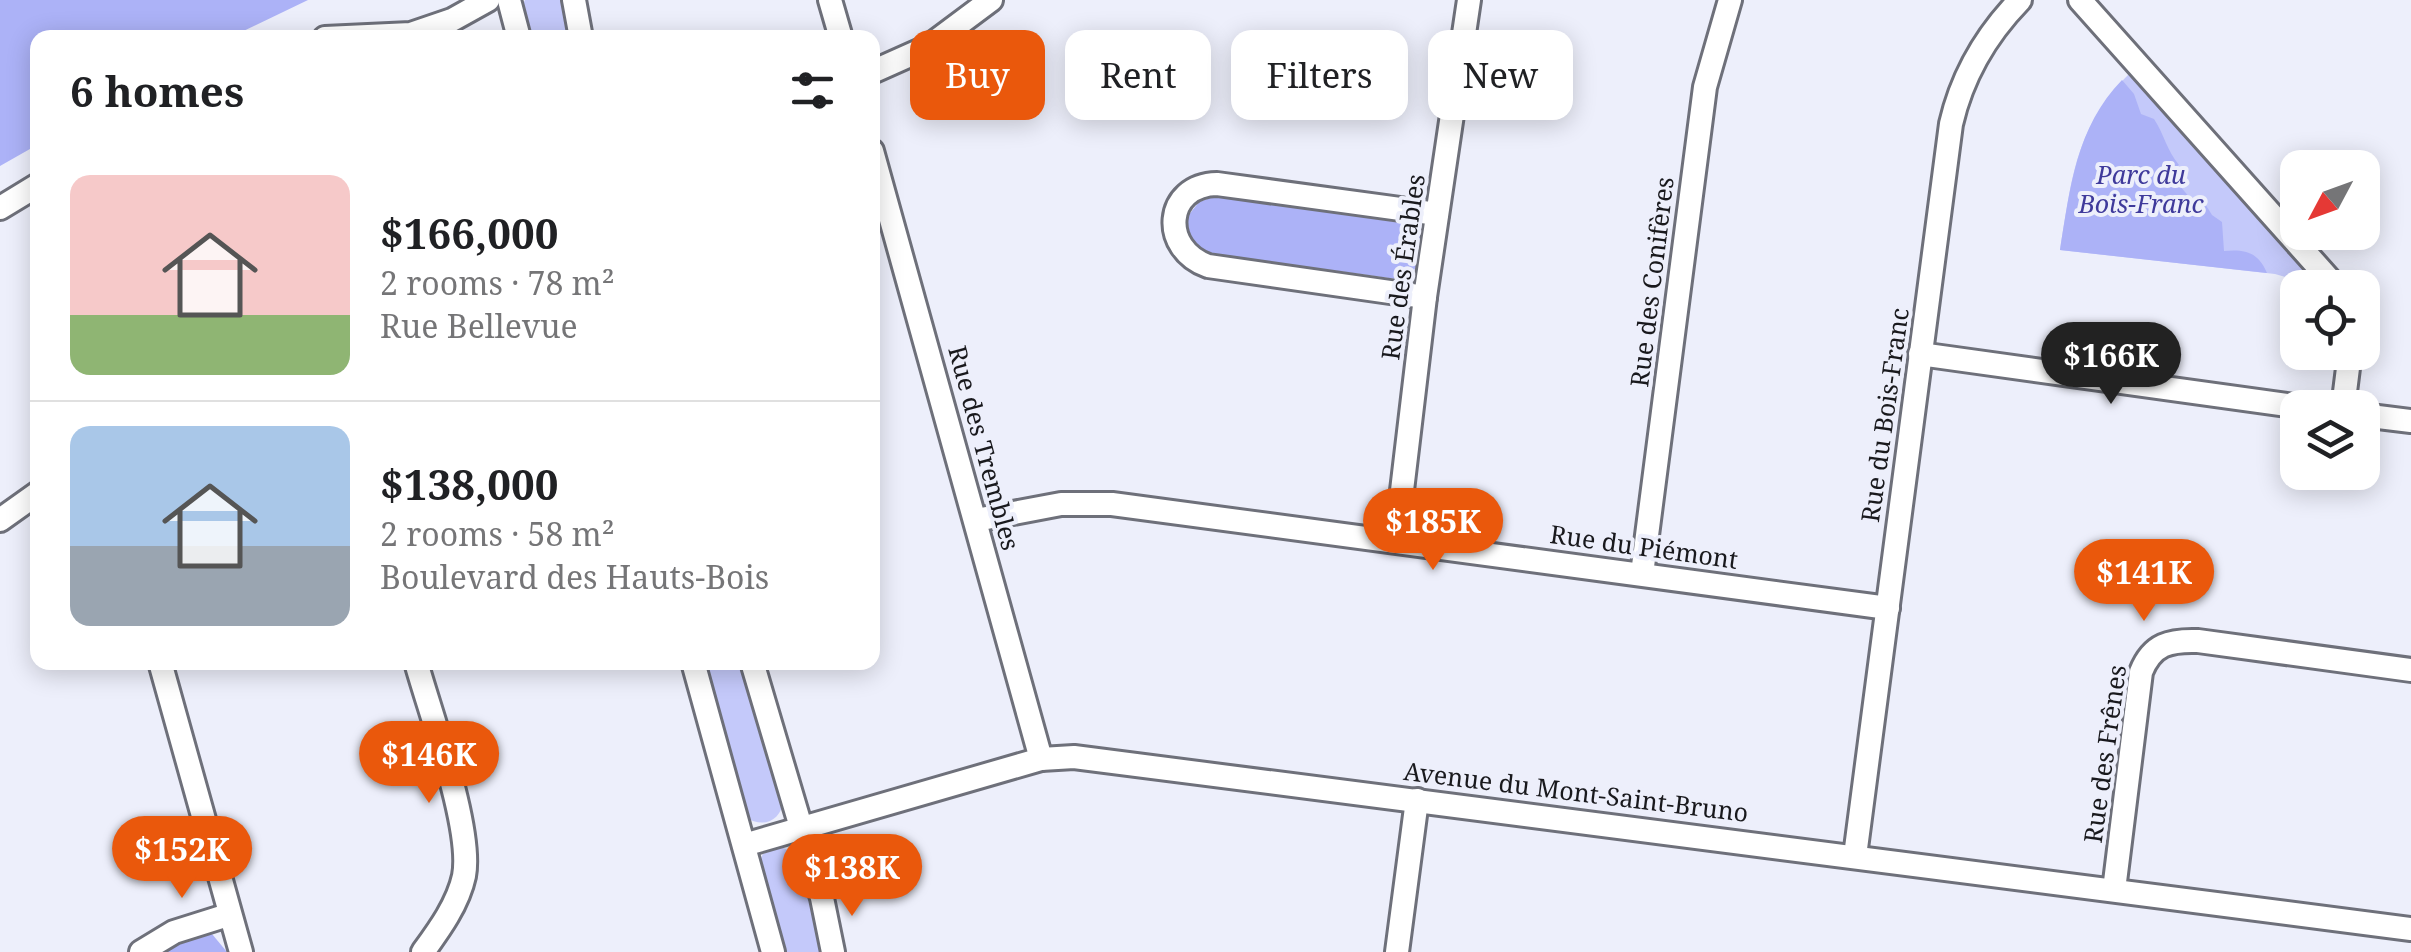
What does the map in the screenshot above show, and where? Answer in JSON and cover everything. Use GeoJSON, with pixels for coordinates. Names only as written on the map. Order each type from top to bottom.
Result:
{"type":"FeatureCollection","features":[{"type":"Feature","properties":{"kind":"street"},"geometry":{"type":"LineString","coordinates":[[423,30],[452,20],[488,0]]}},
{"type":"Feature","properties":{"kind":"street"},"geometry":{"type":"LineString","coordinates":[[508,0],[517,30]]}},
{"type":"Feature","properties":{"kind":"street"},"geometry":{"type":"LineString","coordinates":[[574,0],[580,30]]}},
{"type":"Feature","properties":{"kind":"street"},"geometry":{"type":"LineString","coordinates":[[830,0],[839,30]]}},
{"type":"Feature","properties":{"kind":"street"},"geometry":{"type":"LineString","coordinates":[[880,68],[928,47],[991,0]]}},
{"type":"Feature","properties":{"kind":"street","name":"Rue des Érables"},"geometry":{"type":"LineString","coordinates":[[1396,542],[1425,297],[1469,0]]}},
{"type":"Feature","properties":{"kind":"street","name":"Rue des Conifères"},"geometry":{"type":"LineString","coordinates":[[1642,574],[1706,87],[1730,0]]}},
{"type":"Feature","properties":{"kind":"street","name":"Rue du Bois-Franc"},"geometry":{"type":"LineString","coordinates":[[1855,856],[1955,105],[1976,57],[2020,0]]}},
{"type":"Feature","properties":{"kind":"street"},"geometry":{"type":"LineString","coordinates":[[2080,0],[2322,270]]}},
{"type":"Feature","properties":{"kind":"street","name":"Rue des Trembles"},"geometry":{"type":"LineString","coordinates":[[880,179],[1041,760]]}},
{"type":"Feature","properties":{"kind":"street"},"geometry":{"type":"LineString","coordinates":[[1425,297],[1208,266],[1188,257],[1179,247],[1176,216],[1188,192],[1216,184],[1437,214]]}},
{"type":"Feature","properties":{"kind":"street"},"geometry":{"type":"LineString","coordinates":[[0,208],[30,190]]}},
{"type":"Feature","properties":{"kind":"street"},"geometry":{"type":"LineString","coordinates":[[1920,354],[2280,404]]}},
{"type":"Feature","properties":{"kind":"street"},"geometry":{"type":"LineString","coordinates":[[2380,417],[2411,421]]}},
{"type":"Feature","properties":{"kind":"street"},"geometry":{"type":"LineString","coordinates":[[0,520],[30,499]]}},
{"type":"Feature","properties":{"kind":"street","name":"Rue du Piémont"},"geometry":{"type":"LineString","coordinates":[[976,520],[1088,502],[1888,608]]}},
{"type":"Feature","properties":{"kind":"street","name":"Rue des Frênes"},"geometry":{"type":"LineString","coordinates":[[2114,890],[2141,672],[2157,647],[2198,642],[2411,670]]}},
{"type":"Feature","properties":{"kind":"street"},"geometry":{"type":"LineString","coordinates":[[162,670],[241,952]]}},
{"type":"Feature","properties":{"kind":"street"},"geometry":{"type":"LineString","coordinates":[[418,670],[462,824],[466,858],[458,896],[423,952]]}},
{"type":"Feature","properties":{"kind":"street"},"geometry":{"type":"LineString","coordinates":[[696,670],[773,952]]}},
{"type":"Feature","properties":{"kind":"street"},"geometry":{"type":"LineString","coordinates":[[754,670],[822,898],[833,952]]}},
{"type":"Feature","properties":{"kind":"street","name":"Avenue du Mont-Saint-Bruno"},"geometry":{"type":"LineString","coordinates":[[744,845],[1041,760],[1065,757],[2411,930]]}},
{"type":"Feature","properties":{"kind":"street"},"geometry":{"type":"LineString","coordinates":[[1397,952],[1417,800]]}},
{"type":"Feature","properties":{"kind":"street"},"geometry":{"type":"LineString","coordinates":[[140,952],[174,932],[228,914]]}},
{"type":"Feature","properties":{"kind":"green space"},"geometry":{"type":"Polygon","coordinates":[[[0,0],[308,0],[246,30],[30,30],[30,149],[0,166],[0,0]]]}},
{"type":"Feature","properties":{"kind":"green space"},"geometry":{"type":"Polygon","coordinates":[[[525,0],[562,0],[571,30],[525,30],[522,6],[525,0]]]}},
{"type":"Feature","properties":{"kind":"green space","name":"Parc du Bois-Franc"},"geometry":{"type":"Polygon","coordinates":[[[2129,74],[2280,242],[2280,250],[2288,250],[2306,270],[2280,270],[2280,275],[2060,250],[2079,155],[2097,114],[2129,74]]]}},
{"type":"Feature","properties":{"kind":"green space","name":"Parc du Bois-Franc"},"geometry":{"type":"Polygon","coordinates":[[[2122,80],[2134,94],[2141,114],[2154,119],[2179,165],[2173,169],[2180,186],[2195,204],[2202,199],[2222,222],[2224,251],[2250,253],[2267,273],[2060,250],[2072,182],[2085,138],[2094,118],[2122,80]]]}},
{"type":"Feature","properties":{"kind":"green space"},"geometry":{"type":"Polygon","coordinates":[[[1216,196],[1411,224],[1422,240],[1419,260],[1414,271],[1396,279],[1206,253],[1188,239],[1187,217],[1199,202],[1216,196]]]}},
{"type":"Feature","properties":{"kind":"green space"},"geometry":{"type":"Polygon","coordinates":[[[702,670],[748,670],[784,799],[779,813],[770,821],[745,817],[702,670]]]}},
{"type":"Feature","properties":{"kind":"green space"},"geometry":{"type":"Polygon","coordinates":[[[780,847],[790,852],[806,875],[826,952],[780,952],[759,862],[763,854],[780,847]]]}},
{"type":"Feature","properties":{"kind":"green space"},"geometry":{"type":"Polygon","coordinates":[[[212,934],[227,952],[163,952],[183,942],[212,934]]]}}]}
